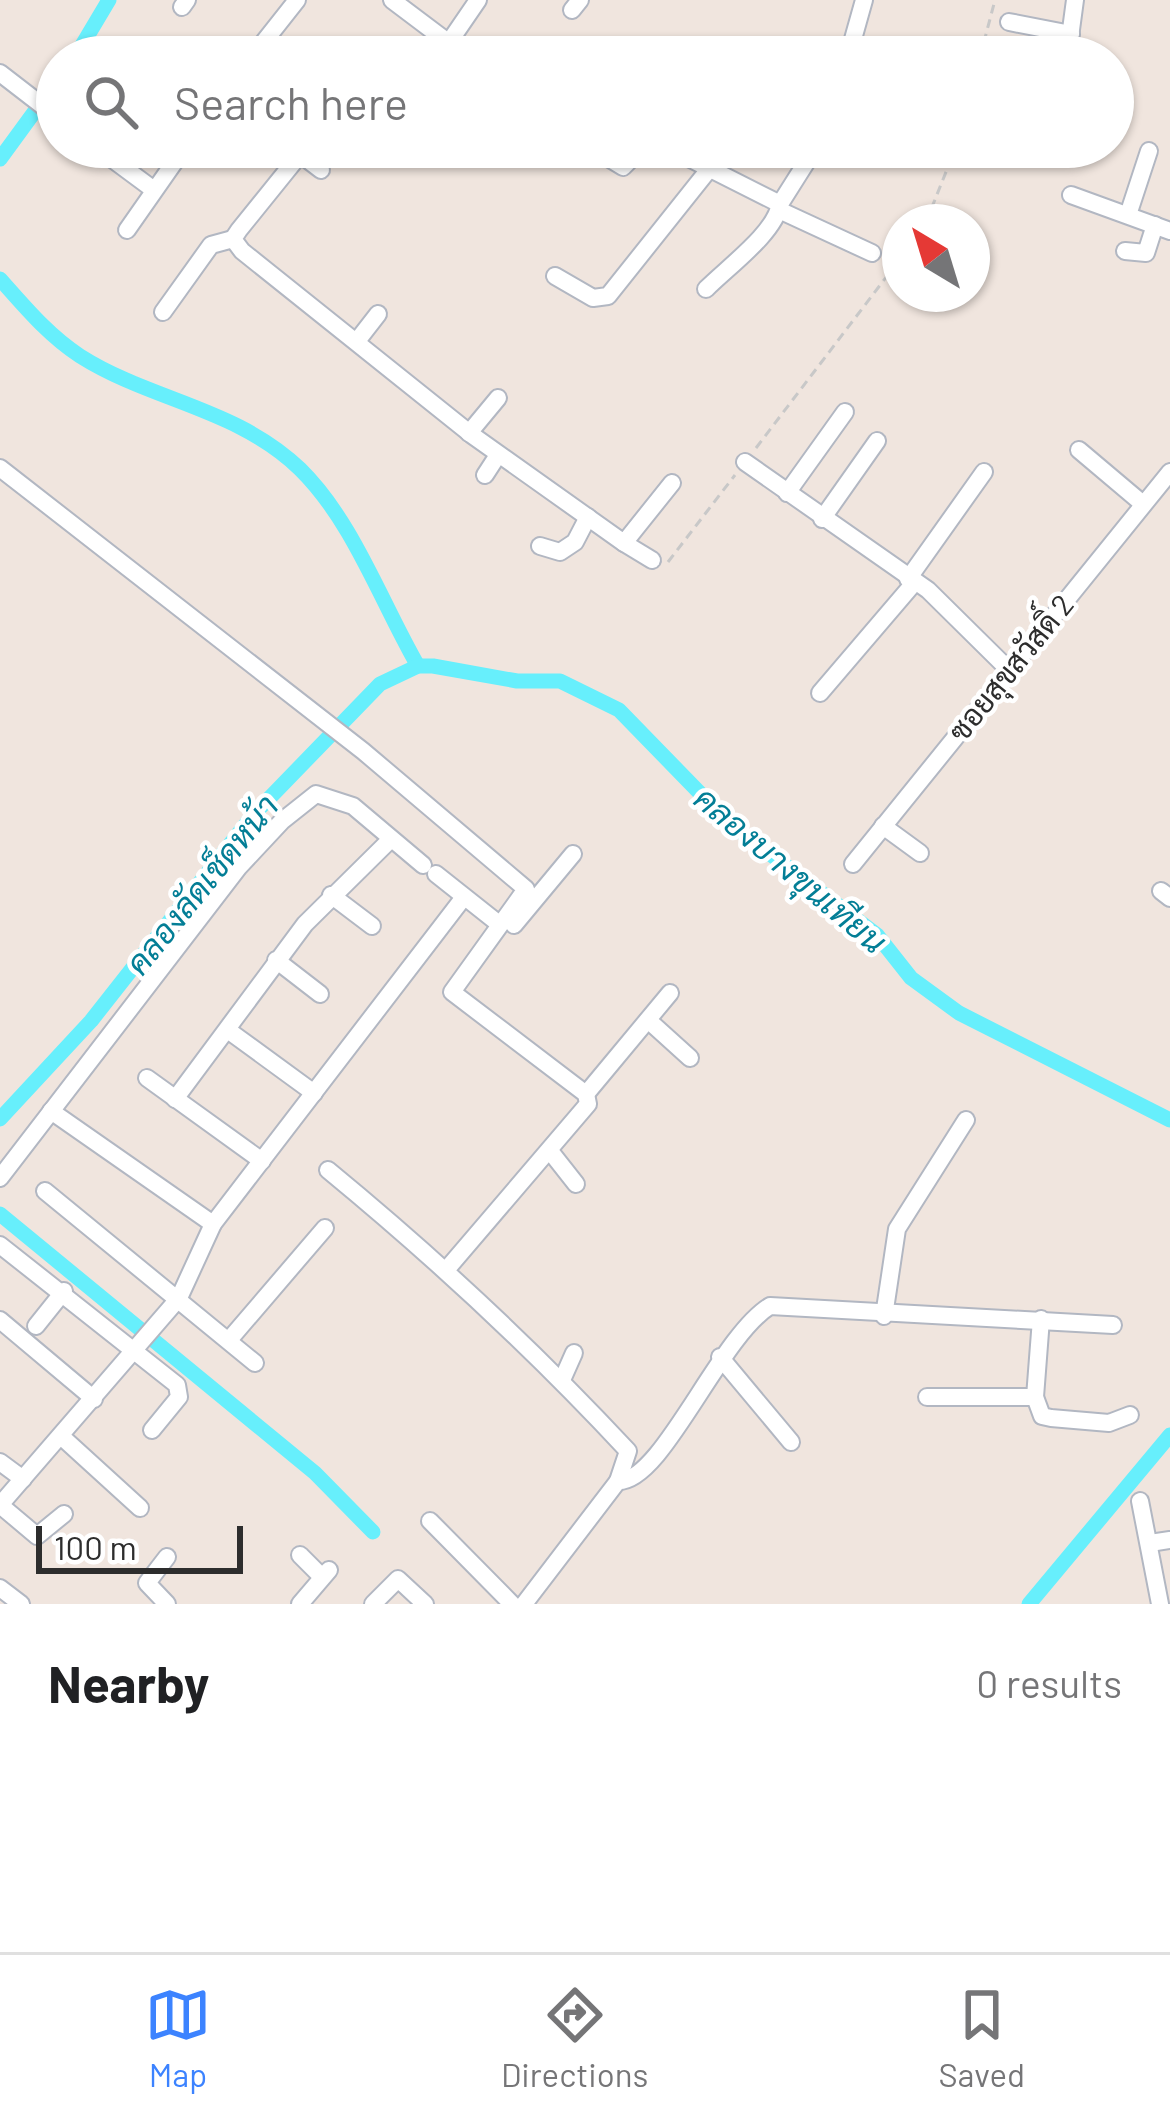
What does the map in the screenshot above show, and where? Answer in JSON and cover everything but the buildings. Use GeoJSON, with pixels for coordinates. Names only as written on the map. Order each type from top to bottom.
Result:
{"type":"FeatureCollection","features":[{"type":"Feature","properties":{"kind":"street"},"geometry":{"type":"LineString","coordinates":[[268,36],[297,0]]}},
{"type":"Feature","properties":{"kind":"street"},"geometry":{"type":"LineString","coordinates":[[392,0],[429,36]]}},
{"type":"Feature","properties":{"kind":"street"},"geometry":{"type":"LineString","coordinates":[[454,36],[478,0]]}},
{"type":"Feature","properties":{"kind":"street"},"geometry":{"type":"LineString","coordinates":[[854,36],[864,0]]}},
{"type":"Feature","properties":{"kind":"street"},"geometry":{"type":"LineString","coordinates":[[1071,36],[1076,0]]}},
{"type":"Feature","properties":{"kind":"street"},"geometry":{"type":"LineString","coordinates":[[1009,22],[1050,36]]}},
{"type":"Feature","properties":{"kind":"street"},"geometry":{"type":"LineString","coordinates":[[3,76],[36,101]]}},
{"type":"Feature","properties":{"kind":"street"},"geometry":{"type":"LineString","coordinates":[[1128,215],[1149,151]]}},
{"type":"Feature","properties":{"kind":"street"},"geometry":{"type":"LineString","coordinates":[[124,168],[154,190]]}},
{"type":"Feature","properties":{"kind":"street"},"geometry":{"type":"LineString","coordinates":[[127,230],[170,168]]}},
{"type":"Feature","properties":{"kind":"street"},"geometry":{"type":"LineString","coordinates":[[164,311],[212,245],[233,239],[289,168]]}},
{"type":"Feature","properties":{"kind":"street"},"geometry":{"type":"LineString","coordinates":[[555,276],[593,298],[608,296],[710,168],[872,253]]}},
{"type":"Feature","properties":{"kind":"street"},"geometry":{"type":"LineString","coordinates":[[706,289],[736,255],[774,226],[799,168]]}},
{"type":"Feature","properties":{"kind":"street"},"geometry":{"type":"LineString","coordinates":[[1071,195],[1163,228],[1146,253],[1125,251]]}},
{"type":"Feature","properties":{"kind":"street"},"geometry":{"type":"LineString","coordinates":[[233,239],[469,433],[652,560]]}},
{"type":"Feature","properties":{"kind":"street"},"geometry":{"type":"LineString","coordinates":[[357,341],[378,314]]}},
{"type":"Feature","properties":{"kind":"street"},"geometry":{"type":"LineString","coordinates":[[469,433],[498,398]]}},
{"type":"Feature","properties":{"kind":"street"},"geometry":{"type":"LineString","coordinates":[[787,493],[845,412]]}},
{"type":"Feature","properties":{"kind":"street"},"geometry":{"type":"LineString","coordinates":[[822,519],[877,441]]}},
{"type":"Feature","properties":{"kind":"street"},"geometry":{"type":"LineString","coordinates":[[1079,450],[1143,504]]}},
{"type":"Feature","properties":{"kind":"street"},"geometry":{"type":"LineString","coordinates":[[485,476],[498,455]]}},
{"type":"Feature","properties":{"kind":"street"},"geometry":{"type":"LineString","coordinates":[[745,462],[911,581],[1007,668]]}},
{"type":"Feature","properties":{"kind":"street"},"geometry":{"type":"LineString","coordinates":[[0,468],[363,751],[526,889],[452,985],[457,996],[586,1094],[588,1104],[447,1269]]}},
{"type":"Feature","properties":{"kind":"street"},"geometry":{"type":"LineString","coordinates":[[820,693],[911,581],[984,472]]}},
{"type":"Feature","properties":{"kind":"street","name":"ซอยสุขสวัสดิ์ 2"},"geometry":{"type":"LineString","coordinates":[[854,864],[1007,668],[1170,472]]}},
{"type":"Feature","properties":{"kind":"street"},"geometry":{"type":"LineString","coordinates":[[625,543],[672,483]]}},
{"type":"Feature","properties":{"kind":"street"},"geometry":{"type":"LineString","coordinates":[[540,546],[560,552],[569,548],[588,518]]}},
{"type":"Feature","properties":{"kind":"street"},"geometry":{"type":"LineString","coordinates":[[0,1178],[133,1012],[239,867],[316,794],[340,797],[494,920]]}},
{"type":"Feature","properties":{"kind":"street"},"geometry":{"type":"LineString","coordinates":[[883,826],[920,853]]}},
{"type":"Feature","properties":{"kind":"street"},"geometry":{"type":"LineString","coordinates":[[175,1099],[229,1031],[276,960],[332,895],[390,840]]}},
{"type":"Feature","properties":{"kind":"street"},"geometry":{"type":"LineString","coordinates":[[457,996],[573,854]]}},
{"type":"Feature","properties":{"kind":"street"},"geometry":{"type":"LineString","coordinates":[[332,895],[372,926]]}},
{"type":"Feature","properties":{"kind":"street"},"geometry":{"type":"LineString","coordinates":[[64,1514],[38,1536],[0,1505],[179,1298],[213,1224],[464,897]]}},
{"type":"Feature","properties":{"kind":"street"},"geometry":{"type":"LineString","coordinates":[[276,960],[320,994]]}},
{"type":"Feature","properties":{"kind":"street"},"geometry":{"type":"LineString","coordinates":[[586,1094],[670,993]]}},
{"type":"Feature","properties":{"kind":"street"},"geometry":{"type":"LineString","coordinates":[[648,1020],[690,1058]]}},
{"type":"Feature","properties":{"kind":"street"},"geometry":{"type":"LineString","coordinates":[[229,1031],[314,1093]]}},
{"type":"Feature","properties":{"kind":"street"},"geometry":{"type":"LineString","coordinates":[[147,1078],[262,1161]]}},
{"type":"Feature","properties":{"kind":"street"},"geometry":{"type":"LineString","coordinates":[[51,1111],[213,1224]]}},
{"type":"Feature","properties":{"kind":"street"},"geometry":{"type":"LineString","coordinates":[[884,1316],[897,1229],[966,1120]]}},
{"type":"Feature","properties":{"kind":"street"},"geometry":{"type":"LineString","coordinates":[[550,1150],[576,1184]]}},
{"type":"Feature","properties":{"kind":"street"},"geometry":{"type":"LineString","coordinates":[[328,1170],[447,1269],[628,1451],[618,1480],[523,1603],[430,1521]]}},
{"type":"Feature","properties":{"kind":"street"},"geometry":{"type":"LineString","coordinates":[[45,1191],[254,1364]]}},
{"type":"Feature","properties":{"kind":"street"},"geometry":{"type":"LineString","coordinates":[[229,1340],[325,1228]]}},
{"type":"Feature","properties":{"kind":"street"},"geometry":{"type":"LineString","coordinates":[[0,1245],[144,1340],[181,1390],[152,1430]]}},
{"type":"Feature","properties":{"kind":"street"},"geometry":{"type":"LineString","coordinates":[[36,1326],[64,1291]]}},
{"type":"Feature","properties":{"kind":"street"},"geometry":{"type":"LineString","coordinates":[[618,1480],[646,1472],[720,1358],[770,1306],[884,1316],[1113,1325]]}},
{"type":"Feature","properties":{"kind":"street"},"geometry":{"type":"LineString","coordinates":[[1041,1319],[1035,1397],[1042,1416],[1109,1423],[1130,1415]]}},
{"type":"Feature","properties":{"kind":"street"},"geometry":{"type":"LineString","coordinates":[[0,1321],[94,1399]]}},
{"type":"Feature","properties":{"kind":"street"},"geometry":{"type":"LineString","coordinates":[[562,1380],[574,1353]]}},
{"type":"Feature","properties":{"kind":"street"},"geometry":{"type":"LineString","coordinates":[[720,1358],[791,1442]]}},
{"type":"Feature","properties":{"kind":"street"},"geometry":{"type":"LineString","coordinates":[[927,1397],[1035,1397]]}},
{"type":"Feature","properties":{"kind":"street"},"geometry":{"type":"LineString","coordinates":[[62,1437],[140,1508]]}},
{"type":"Feature","properties":{"kind":"street"},"geometry":{"type":"LineString","coordinates":[[0,1462],[23,1479]]}},
{"type":"Feature","properties":{"kind":"street"},"geometry":{"type":"LineString","coordinates":[[1140,1501],[1163,1579],[1160,1604]]}},
{"type":"Feature","properties":{"kind":"street"},"geometry":{"type":"LineString","coordinates":[[1150,1543],[1170,1540]]}},
{"type":"Feature","properties":{"kind":"street"},"geometry":{"type":"LineString","coordinates":[[300,1555],[326,1574],[300,1604]]}},
{"type":"Feature","properties":{"kind":"street"},"geometry":{"type":"LineString","coordinates":[[166,1604],[147,1583],[167,1557]]}},
{"type":"Feature","properties":{"kind":"street"},"geometry":{"type":"LineString","coordinates":[[373,1604],[398,1579],[425,1604]]}},
{"type":"Feature","properties":{"kind":"street"},"geometry":{"type":"LineString","coordinates":[[0,1588],[21,1604]]}},
{"type":"Feature","properties":{"kind":"path"},"geometry":{"type":"LineString","coordinates":[[986,36],[995,0]]}},
{"type":"Feature","properties":{"kind":"path"},"geometry":{"type":"LineString","coordinates":[[933,204],[948,168]]}},
{"type":"Feature","properties":{"kind":"path"},"geometry":{"type":"LineString","coordinates":[[652,560],[663,568],[882,283]]}},
{"type":"Feature","properties":{"kind":"waterway"},"geometry":{"type":"LineString","coordinates":[[88,36],[109,0]]}},
{"type":"Feature","properties":{"kind":"waterway"},"geometry":{"type":"LineString","coordinates":[[0,159],[36,110]]}},
{"type":"Feature","properties":{"kind":"waterway","name":"คลองบางขุนเทียน"},"geometry":{"type":"LineString","coordinates":[[0,279],[47,330],[80,356],[249,432],[300,469],[351,537],[418,666]]}},
{"type":"Feature","properties":{"kind":"waterway","name":"คลองบางขุนเทียน"},"geometry":{"type":"LineString","coordinates":[[0,1119],[91,1021],[254,814],[380,684],[418,666],[433,666],[517,681],[560,681],[619,710],[728,822],[877,935],[911,978],[959,1013],[1170,1120]]}},
{"type":"Feature","properties":{"kind":"waterway"},"geometry":{"type":"LineString","coordinates":[[0,1214],[315,1473],[373,1532]]}},
{"type":"Feature","properties":{"kind":"waterway"},"geometry":{"type":"LineString","coordinates":[[1029,1604],[1170,1435]]}},
{"type":"Feature","properties":{"kind":"water label","name":"คลองลัดเช็ดหน้า"},"geometry":{"type":"Point","coordinates":[201,884]}}]}
